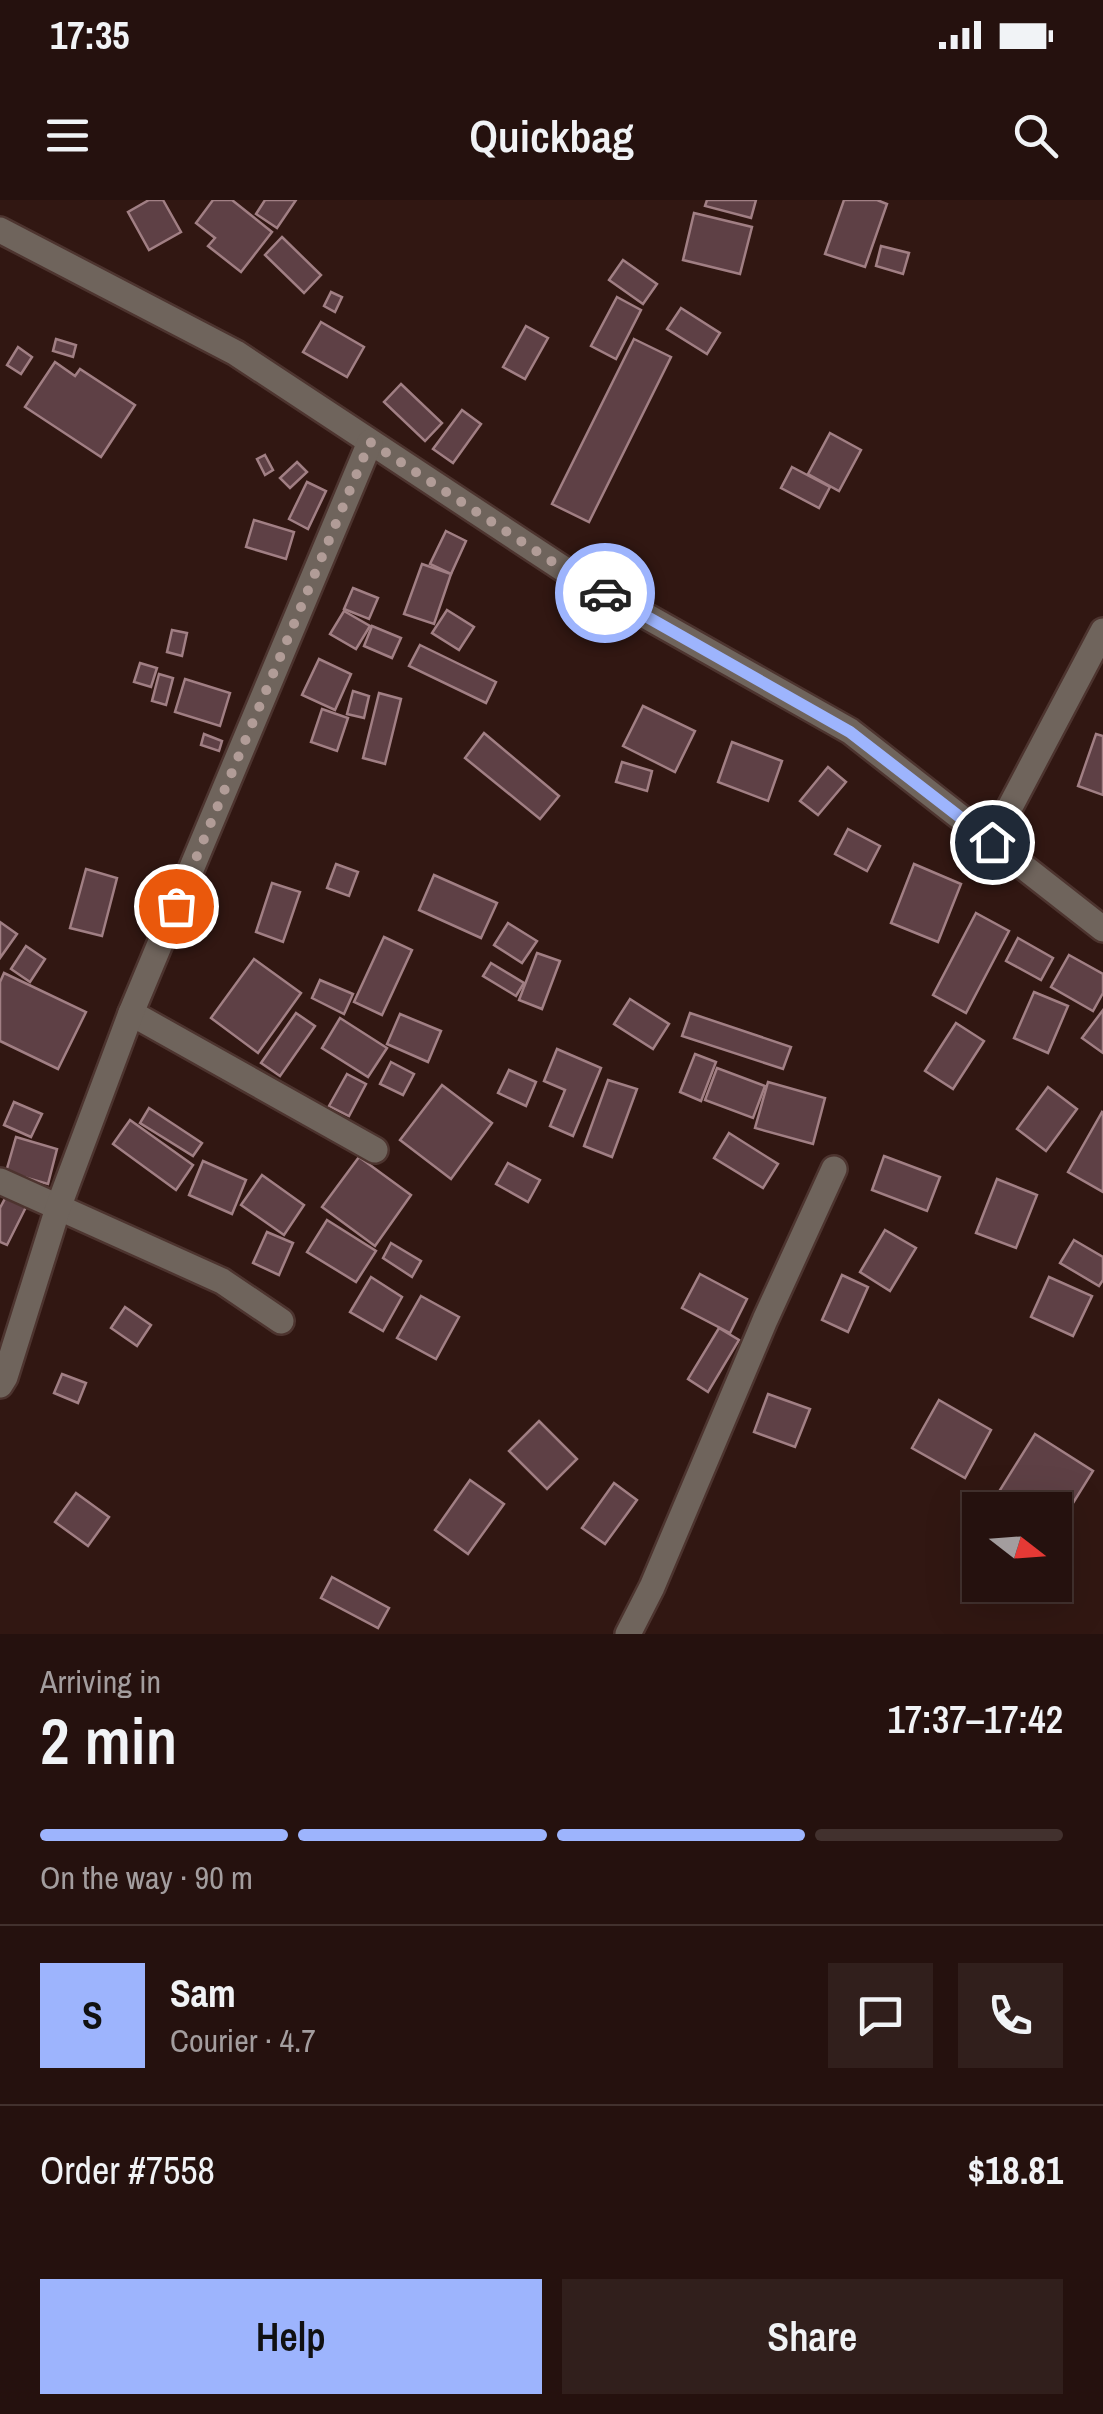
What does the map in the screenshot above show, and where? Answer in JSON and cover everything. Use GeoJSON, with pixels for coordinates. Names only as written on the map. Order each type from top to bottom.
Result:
{"type":"FeatureCollection","features":[{"type":"Feature","properties":{"kind":"street"},"geometry":{"type":"LineString","coordinates":[[0,230],[236,354],[568,572],[850,732],[1103,929]]}},
{"type":"Feature","properties":{"kind":"street"},"geometry":{"type":"LineString","coordinates":[[0,1384],[58,1208],[131,1012],[370,442]]}},
{"type":"Feature","properties":{"kind":"street"},"geometry":{"type":"LineString","coordinates":[[992,842],[1103,631]]}},
{"type":"Feature","properties":{"kind":"street"},"geometry":{"type":"LineString","coordinates":[[131,1012],[374,1150]]}},
{"type":"Feature","properties":{"kind":"street"},"geometry":{"type":"LineString","coordinates":[[628,1634],[834,1168]]}},
{"type":"Feature","properties":{"kind":"street"},"geometry":{"type":"LineString","coordinates":[[0,1181],[222,1281],[282,1321]]}},
{"type":"Feature","properties":{"kind":"building"},"geometry":{"type":"Polygon","coordinates":[[[149,200],[163,200],[181,232],[149,250],[128,212],[149,200]]]}},
{"type":"Feature","properties":{"kind":"building"},"geometry":{"type":"Polygon","coordinates":[[[213,200],[232,200],[272,232],[241,272],[208,246],[215,238],[196,223],[213,200]]]}},
{"type":"Feature","properties":{"kind":"building"},"geometry":{"type":"Polygon","coordinates":[[[265,200],[296,200],[277,228],[256,214],[265,200]]]}},
{"type":"Feature","properties":{"kind":"building"},"geometry":{"type":"Polygon","coordinates":[[[707,200],[756,200],[751,218],[705,206],[707,200]]]}},
{"type":"Feature","properties":{"kind":"building"},"geometry":{"type":"Polygon","coordinates":[[[844,200],[877,200],[887,204],[865,267],[825,254],[844,200]]]}},
{"type":"Feature","properties":{"kind":"building"},"geometry":{"type":"Polygon","coordinates":[[[694,213],[752,227],[740,274],[683,260],[694,213]]]}},
{"type":"Feature","properties":{"kind":"building"},"geometry":{"type":"Polygon","coordinates":[[[282,237],[321,275],[304,293],[265,255],[282,237]]]}},
{"type":"Feature","properties":{"kind":"building"},"geometry":{"type":"Polygon","coordinates":[[[881,246],[909,253],[903,274],[876,266],[881,246]]]}},
{"type":"Feature","properties":{"kind":"building"},"geometry":{"type":"Polygon","coordinates":[[[623,260],[657,284],[643,304],[609,280],[623,260]]]}},
{"type":"Feature","properties":{"kind":"building"},"geometry":{"type":"Polygon","coordinates":[[[331,292],[342,297],[335,312],[324,306],[331,292]]]}},
{"type":"Feature","properties":{"kind":"building"},"geometry":{"type":"Polygon","coordinates":[[[617,297],[641,310],[616,359],[591,346],[617,297]]]}},
{"type":"Feature","properties":{"kind":"building"},"geometry":{"type":"Polygon","coordinates":[[[681,308],[720,333],[707,354],[667,329],[681,308]]]}},
{"type":"Feature","properties":{"kind":"building"},"geometry":{"type":"Polygon","coordinates":[[[321,322],[364,347],[347,377],[303,352],[321,322]]]}},
{"type":"Feature","properties":{"kind":"building"},"geometry":{"type":"Polygon","coordinates":[[[526,326],[548,338],[525,379],[503,367],[526,326]]]}},
{"type":"Feature","properties":{"kind":"building"},"geometry":{"type":"Polygon","coordinates":[[[56,339],[76,345],[73,357],[53,351],[56,339]]]}},
{"type":"Feature","properties":{"kind":"building"},"geometry":{"type":"Polygon","coordinates":[[[634,339],[671,357],[589,522],[552,504],[634,339]]]}},
{"type":"Feature","properties":{"kind":"building"},"geometry":{"type":"Polygon","coordinates":[[[18,347],[32,357],[21,374],[7,365],[18,347]]]}},
{"type":"Feature","properties":{"kind":"building"},"geometry":{"type":"Polygon","coordinates":[[[55,362],[75,376],[80,369],[135,405],[101,457],[25,407],[55,362]]]}},
{"type":"Feature","properties":{"kind":"building"},"geometry":{"type":"Polygon","coordinates":[[[401,384],[442,423],[425,441],[384,402],[401,384]]]}},
{"type":"Feature","properties":{"kind":"building"},"geometry":{"type":"Polygon","coordinates":[[[462,410],[481,424],[453,463],[433,449],[462,410]]]}},
{"type":"Feature","properties":{"kind":"building"},"geometry":{"type":"Polygon","coordinates":[[[830,433],[861,450],[839,491],[808,474],[830,433]]]}},
{"type":"Feature","properties":{"kind":"building"},"geometry":{"type":"Polygon","coordinates":[[[265,455],[273,470],[265,475],[257,459],[265,455]]]}},
{"type":"Feature","properties":{"kind":"building"},"geometry":{"type":"Polygon","coordinates":[[[297,462],[307,472],[290,488],[280,478],[297,462]]]}},
{"type":"Feature","properties":{"kind":"building"},"geometry":{"type":"Polygon","coordinates":[[[792,467],[830,487],[819,508],[781,488],[792,467]]]}},
{"type":"Feature","properties":{"kind":"building"},"geometry":{"type":"Polygon","coordinates":[[[307,482],[326,491],[308,529],[289,519],[307,482]]]}},
{"type":"Feature","properties":{"kind":"building"},"geometry":{"type":"Polygon","coordinates":[[[254,520],[294,532],[286,559],[246,547],[254,520]]]}},
{"type":"Feature","properties":{"kind":"building"},"geometry":{"type":"Polygon","coordinates":[[[446,531],[466,541],[451,574],[430,564],[446,531]]]}},
{"type":"Feature","properties":{"kind":"building"},"geometry":{"type":"Polygon","coordinates":[[[422,564],[451,574],[434,624],[404,614],[422,564]]]}},
{"type":"Feature","properties":{"kind":"building"},"geometry":{"type":"Polygon","coordinates":[[[353,588],[378,598],[369,619],[344,609],[353,588]]]}},
{"type":"Feature","properties":{"kind":"building"},"geometry":{"type":"Polygon","coordinates":[[[447,610],[474,627],[459,650],[432,633],[447,610]]]}},
{"type":"Feature","properties":{"kind":"building"},"geometry":{"type":"Polygon","coordinates":[[[344,611],[370,626],[356,649],[330,634],[344,611]]]}},
{"type":"Feature","properties":{"kind":"building"},"geometry":{"type":"Polygon","coordinates":[[[372,626],[401,638],[392,658],[364,646],[372,626]]]}},
{"type":"Feature","properties":{"kind":"building"},"geometry":{"type":"Polygon","coordinates":[[[172,630],[187,633],[182,656],[167,652],[172,630]]]}},
{"type":"Feature","properties":{"kind":"building"},"geometry":{"type":"Polygon","coordinates":[[[420,645],[496,682],[486,703],[409,666],[420,645]]]}},
{"type":"Feature","properties":{"kind":"building"},"geometry":{"type":"Polygon","coordinates":[[[319,659],[351,674],[335,710],[302,695],[319,659]]]}},
{"type":"Feature","properties":{"kind":"building"},"geometry":{"type":"Polygon","coordinates":[[[140,663],[157,668],[151,687],[134,682],[140,663]]]}},
{"type":"Feature","properties":{"kind":"building"},"geometry":{"type":"Polygon","coordinates":[[[159,674],[173,678],[166,705],[152,701],[159,674]]]}},
{"type":"Feature","properties":{"kind":"building"},"geometry":{"type":"Polygon","coordinates":[[[185,679],[230,693],[220,726],[175,712],[185,679]]]}},
{"type":"Feature","properties":{"kind":"building"},"geometry":{"type":"Polygon","coordinates":[[[353,691],[369,696],[364,718],[347,714],[353,691]]]}},
{"type":"Feature","properties":{"kind":"building"},"geometry":{"type":"Polygon","coordinates":[[[379,693],[401,699],[385,764],[363,758],[379,693]]]}},
{"type":"Feature","properties":{"kind":"building"},"geometry":{"type":"Polygon","coordinates":[[[643,706],[695,731],[675,772],[623,746],[643,706]]]}},
{"type":"Feature","properties":{"kind":"building"},"geometry":{"type":"Polygon","coordinates":[[[322,709],[348,718],[337,751],[311,742],[322,709]]]}},
{"type":"Feature","properties":{"kind":"building"},"geometry":{"type":"Polygon","coordinates":[[[484,733],[559,796],[540,819],[465,758],[484,733]]]}},
{"type":"Feature","properties":{"kind":"building"},"geometry":{"type":"Polygon","coordinates":[[[204,734],[222,741],[219,751],[201,745],[204,734]]]}},
{"type":"Feature","properties":{"kind":"building"},"geometry":{"type":"Polygon","coordinates":[[[1096,734],[1103,736],[1103,795],[1078,786],[1096,734]]]}},
{"type":"Feature","properties":{"kind":"building"},"geometry":{"type":"Polygon","coordinates":[[[732,742],[782,761],[768,801],[718,782],[732,742]]]}},
{"type":"Feature","properties":{"kind":"building"},"geometry":{"type":"Polygon","coordinates":[[[622,762],[652,771],[647,791],[616,782],[622,762]]]}},
{"type":"Feature","properties":{"kind":"building"},"geometry":{"type":"Polygon","coordinates":[[[828,767],[846,782],[818,815],[800,801],[828,767]]]}},
{"type":"Feature","properties":{"kind":"building"},"geometry":{"type":"Polygon","coordinates":[[[848,829],[880,846],[867,871],[835,854],[848,829]]]}},
{"type":"Feature","properties":{"kind":"building"},"geometry":{"type":"Polygon","coordinates":[[[336,864],[358,872],[349,896],[327,888],[336,864]]]}},
{"type":"Feature","properties":{"kind":"building"},"geometry":{"type":"Polygon","coordinates":[[[914,864],[961,884],[938,942],[891,923],[914,864]]]}},
{"type":"Feature","properties":{"kind":"building"},"geometry":{"type":"Polygon","coordinates":[[[86,869],[117,878],[102,936],[70,928],[86,869]]]}},
{"type":"Feature","properties":{"kind":"building"},"geometry":{"type":"Polygon","coordinates":[[[434,875],[497,903],[481,938],[419,910],[434,875]]]}},
{"type":"Feature","properties":{"kind":"building"},"geometry":{"type":"Polygon","coordinates":[[[272,883],[300,892],[283,942],[256,932],[272,883]]]}},
{"type":"Feature","properties":{"kind":"building"},"geometry":{"type":"Polygon","coordinates":[[[976,913],[1009,931],[966,1013],[933,995],[976,913]]]}},
{"type":"Feature","properties":{"kind":"building"},"geometry":{"type":"Polygon","coordinates":[[[0,922],[17,934],[0,958],[0,922]]]}},
{"type":"Feature","properties":{"kind":"building"},"geometry":{"type":"Polygon","coordinates":[[[508,923],[537,941],[522,963],[494,945],[508,923]]]}},
{"type":"Feature","properties":{"kind":"building"},"geometry":{"type":"Polygon","coordinates":[[[384,937],[412,950],[382,1015],[354,1002],[384,937]]]}},
{"type":"Feature","properties":{"kind":"building"},"geometry":{"type":"Polygon","coordinates":[[[1018,938],[1053,958],[1041,980],[1006,961],[1018,938]]]}},
{"type":"Feature","properties":{"kind":"building"},"geometry":{"type":"Polygon","coordinates":[[[26,946],[45,959],[30,982],[11,969],[26,946]]]}},
{"type":"Feature","properties":{"kind":"building"},"geometry":{"type":"Polygon","coordinates":[[[537,953],[560,961],[542,1009],[519,1000],[537,953]]]}},
{"type":"Feature","properties":{"kind":"building"},"geometry":{"type":"Polygon","coordinates":[[[1069,955],[1103,974],[1103,993],[1093,1011],[1051,987],[1069,955]]]}},
{"type":"Feature","properties":{"kind":"building"},"geometry":{"type":"Polygon","coordinates":[[[254,959],[301,993],[258,1053],[211,1018],[254,959]]]}},
{"type":"Feature","properties":{"kind":"building"},"geometry":{"type":"Polygon","coordinates":[[[491,963],[524,983],[516,996],[483,976],[491,963]]]}},
{"type":"Feature","properties":{"kind":"building"},"geometry":{"type":"Polygon","coordinates":[[[4,973],[86,1012],[58,1069],[0,1041],[0,982],[4,973]]]}},
{"type":"Feature","properties":{"kind":"building"},"geometry":{"type":"Polygon","coordinates":[[[320,980],[353,994],[344,1014],[312,998],[320,980]]]}},
{"type":"Feature","properties":{"kind":"building"},"geometry":{"type":"Polygon","coordinates":[[[1034,992],[1068,1006],[1048,1053],[1014,1038],[1034,992]]]}},
{"type":"Feature","properties":{"kind":"building"},"geometry":{"type":"Polygon","coordinates":[[[630,999],[669,1024],[653,1049],[614,1024],[630,999]]]}},
{"type":"Feature","properties":{"kind":"building"},"geometry":{"type":"Polygon","coordinates":[[[1103,1010],[1103,1053],[1082,1038],[1103,1010]]]}},
{"type":"Feature","properties":{"kind":"building"},"geometry":{"type":"Polygon","coordinates":[[[296,1013],[315,1026],[280,1076],[261,1063],[296,1013]]]}},
{"type":"Feature","properties":{"kind":"building"},"geometry":{"type":"Polygon","coordinates":[[[690,1013],[791,1047],[783,1069],[682,1036],[690,1013]]]}},
{"type":"Feature","properties":{"kind":"building"},"geometry":{"type":"Polygon","coordinates":[[[400,1014],[441,1031],[428,1062],[387,1044],[400,1014]]]}},
{"type":"Feature","properties":{"kind":"building"},"geometry":{"type":"Polygon","coordinates":[[[340,1018],[387,1048],[368,1077],[322,1048],[340,1018]]]}},
{"type":"Feature","properties":{"kind":"building"},"geometry":{"type":"Polygon","coordinates":[[[956,1023],[984,1041],[953,1089],[925,1071],[956,1023]]]}},
{"type":"Feature","properties":{"kind":"building"},"geometry":{"type":"Polygon","coordinates":[[[557,1049],[601,1068],[573,1136],[550,1126],[565,1090],[544,1081],[557,1049]]]}},
{"type":"Feature","properties":{"kind":"building"},"geometry":{"type":"Polygon","coordinates":[[[695,1054],[716,1062],[701,1101],[680,1092],[695,1054]]]}},
{"type":"Feature","properties":{"kind":"building"},"geometry":{"type":"Polygon","coordinates":[[[391,1062],[414,1074],[403,1095],[380,1084],[391,1062]]]}},
{"type":"Feature","properties":{"kind":"building"},"geometry":{"type":"Polygon","coordinates":[[[717,1068],[765,1086],[753,1118],[705,1100],[717,1068]]]}},
{"type":"Feature","properties":{"kind":"building"},"geometry":{"type":"Polygon","coordinates":[[[509,1070],[536,1082],[526,1106],[498,1093],[509,1070]]]}},
{"type":"Feature","properties":{"kind":"building"},"geometry":{"type":"Polygon","coordinates":[[[347,1074],[366,1084],[349,1116],[329,1106],[347,1074]]]}},
{"type":"Feature","properties":{"kind":"building"},"geometry":{"type":"Polygon","coordinates":[[[608,1080],[637,1089],[612,1157],[584,1146],[608,1080]]]}},
{"type":"Feature","properties":{"kind":"building"},"geometry":{"type":"Polygon","coordinates":[[[768,1082],[825,1098],[813,1144],[755,1128],[768,1082]]]}},
{"type":"Feature","properties":{"kind":"building"},"geometry":{"type":"Polygon","coordinates":[[[442,1085],[492,1123],[451,1179],[400,1140],[442,1085]]]}},
{"type":"Feature","properties":{"kind":"building"},"geometry":{"type":"Polygon","coordinates":[[[1048,1087],[1077,1109],[1046,1151],[1017,1129],[1048,1087]]]}},
{"type":"Feature","properties":{"kind":"building"},"geometry":{"type":"Polygon","coordinates":[[[14,1102],[42,1114],[31,1137],[4,1125],[14,1102]]]}},
{"type":"Feature","properties":{"kind":"building"},"geometry":{"type":"Polygon","coordinates":[[[149,1108],[202,1143],[193,1156],[140,1123],[149,1108]]]}},
{"type":"Feature","properties":{"kind":"building"},"geometry":{"type":"Polygon","coordinates":[[[1103,1113],[1103,1192],[1068,1172],[1103,1113]]]}},
{"type":"Feature","properties":{"kind":"building"},"geometry":{"type":"Polygon","coordinates":[[[130,1120],[193,1165],[176,1190],[113,1144],[130,1120]]]}},
{"type":"Feature","properties":{"kind":"building"},"geometry":{"type":"Polygon","coordinates":[[[729,1133],[778,1164],[763,1188],[714,1158],[729,1133]]]}},
{"type":"Feature","properties":{"kind":"building"},"geometry":{"type":"Polygon","coordinates":[[[16,1137],[57,1149],[48,1184],[6,1172],[16,1137]]]}},
{"type":"Feature","properties":{"kind":"building"},"geometry":{"type":"Polygon","coordinates":[[[884,1156],[940,1177],[927,1211],[872,1190],[884,1156]]]}},
{"type":"Feature","properties":{"kind":"building"},"geometry":{"type":"Polygon","coordinates":[[[359,1157],[411,1195],[375,1246],[322,1207],[359,1157]]]}},
{"type":"Feature","properties":{"kind":"building"},"geometry":{"type":"Polygon","coordinates":[[[203,1161],[246,1180],[232,1214],[189,1195],[203,1161]]]}},
{"type":"Feature","properties":{"kind":"building"},"geometry":{"type":"Polygon","coordinates":[[[508,1163],[540,1180],[528,1202],[496,1184],[508,1163]]]}},
{"type":"Feature","properties":{"kind":"building"},"geometry":{"type":"Polygon","coordinates":[[[262,1175],[304,1205],[284,1235],[241,1205],[262,1175]]]}},
{"type":"Feature","properties":{"kind":"building"},"geometry":{"type":"Polygon","coordinates":[[[997,1179],[1037,1195],[1016,1248],[976,1233],[997,1179]]]}},
{"type":"Feature","properties":{"kind":"building"},"geometry":{"type":"Polygon","coordinates":[[[9,1191],[29,1201],[7,1245],[0,1242],[0,1208],[9,1191]]]}},
{"type":"Feature","properties":{"kind":"building"},"geometry":{"type":"Polygon","coordinates":[[[327,1220],[376,1251],[356,1282],[307,1252],[327,1220]]]}},
{"type":"Feature","properties":{"kind":"building"},"geometry":{"type":"Polygon","coordinates":[[[885,1230],[916,1248],[890,1291],[860,1272],[885,1230]]]}},
{"type":"Feature","properties":{"kind":"building"},"geometry":{"type":"Polygon","coordinates":[[[267,1232],[293,1243],[279,1275],[253,1263],[267,1232]]]}},
{"type":"Feature","properties":{"kind":"building"},"geometry":{"type":"Polygon","coordinates":[[[1074,1240],[1103,1257],[1103,1280],[1099,1286],[1060,1263],[1074,1240]]]}},
{"type":"Feature","properties":{"kind":"building"},"geometry":{"type":"Polygon","coordinates":[[[391,1243],[421,1261],[412,1277],[383,1258],[391,1243]]]}},
{"type":"Feature","properties":{"kind":"building"},"geometry":{"type":"Polygon","coordinates":[[[700,1274],[747,1299],[730,1333],[682,1308],[700,1274]]]}},
{"type":"Feature","properties":{"kind":"building"},"geometry":{"type":"Polygon","coordinates":[[[842,1275],[868,1287],[848,1332],[822,1320],[842,1275]]]}},
{"type":"Feature","properties":{"kind":"building"},"geometry":{"type":"Polygon","coordinates":[[[371,1277],[402,1297],[383,1331],[350,1312],[371,1277]]]}},
{"type":"Feature","properties":{"kind":"building"},"geometry":{"type":"Polygon","coordinates":[[[1049,1277],[1092,1296],[1073,1336],[1031,1317],[1049,1277]]]}},
{"type":"Feature","properties":{"kind":"building"},"geometry":{"type":"Polygon","coordinates":[[[421,1296],[459,1317],[436,1359],[397,1338],[421,1296]]]}},
{"type":"Feature","properties":{"kind":"building"},"geometry":{"type":"Polygon","coordinates":[[[125,1307],[151,1325],[137,1346],[111,1328],[125,1307]]]}},
{"type":"Feature","properties":{"kind":"building"},"geometry":{"type":"Polygon","coordinates":[[[719,1328],[739,1340],[708,1392],[688,1379],[719,1328]]]}},
{"type":"Feature","properties":{"kind":"building"},"geometry":{"type":"Polygon","coordinates":[[[62,1374],[86,1383],[78,1403],[54,1393],[62,1374]]]}},
{"type":"Feature","properties":{"kind":"building"},"geometry":{"type":"Polygon","coordinates":[[[768,1394],[810,1409],[795,1447],[754,1432],[768,1394]]]}},
{"type":"Feature","properties":{"kind":"building"},"geometry":{"type":"Polygon","coordinates":[[[939,1400],[991,1430],[965,1478],[912,1448],[939,1400]]]}},
{"type":"Feature","properties":{"kind":"building"},"geometry":{"type":"Polygon","coordinates":[[[539,1421],[577,1459],[547,1489],[509,1451],[539,1421]]]}},
{"type":"Feature","properties":{"kind":"building"},"geometry":{"type":"Polygon","coordinates":[[[1035,1434],[1093,1471],[1072,1505],[1072,1492],[999,1492],[1035,1434]]]}},
{"type":"Feature","properties":{"kind":"building"},"geometry":{"type":"Polygon","coordinates":[[[470,1480],[504,1504],[468,1554],[435,1530],[470,1480]]]}},
{"type":"Feature","properties":{"kind":"building"},"geometry":{"type":"Polygon","coordinates":[[[614,1483],[637,1500],[605,1544],[582,1528],[614,1483]]]}},
{"type":"Feature","properties":{"kind":"building"},"geometry":{"type":"Polygon","coordinates":[[[76,1493],[109,1517],[88,1546],[55,1522],[76,1493]]]}},
{"type":"Feature","properties":{"kind":"building"},"geometry":{"type":"Polygon","coordinates":[[[332,1577],[389,1608],[378,1628],[321,1598],[332,1577]]]}},
{"type":"Feature","properties":{"kind":"way so far"},"geometry":{"type":"LineString","coordinates":[[176,906],[370,442],[605,593]]}},
{"type":"Feature","properties":{"kind":"route"},"geometry":{"type":"LineString","coordinates":[[605,593],[850,732],[992,842]]}}]}
